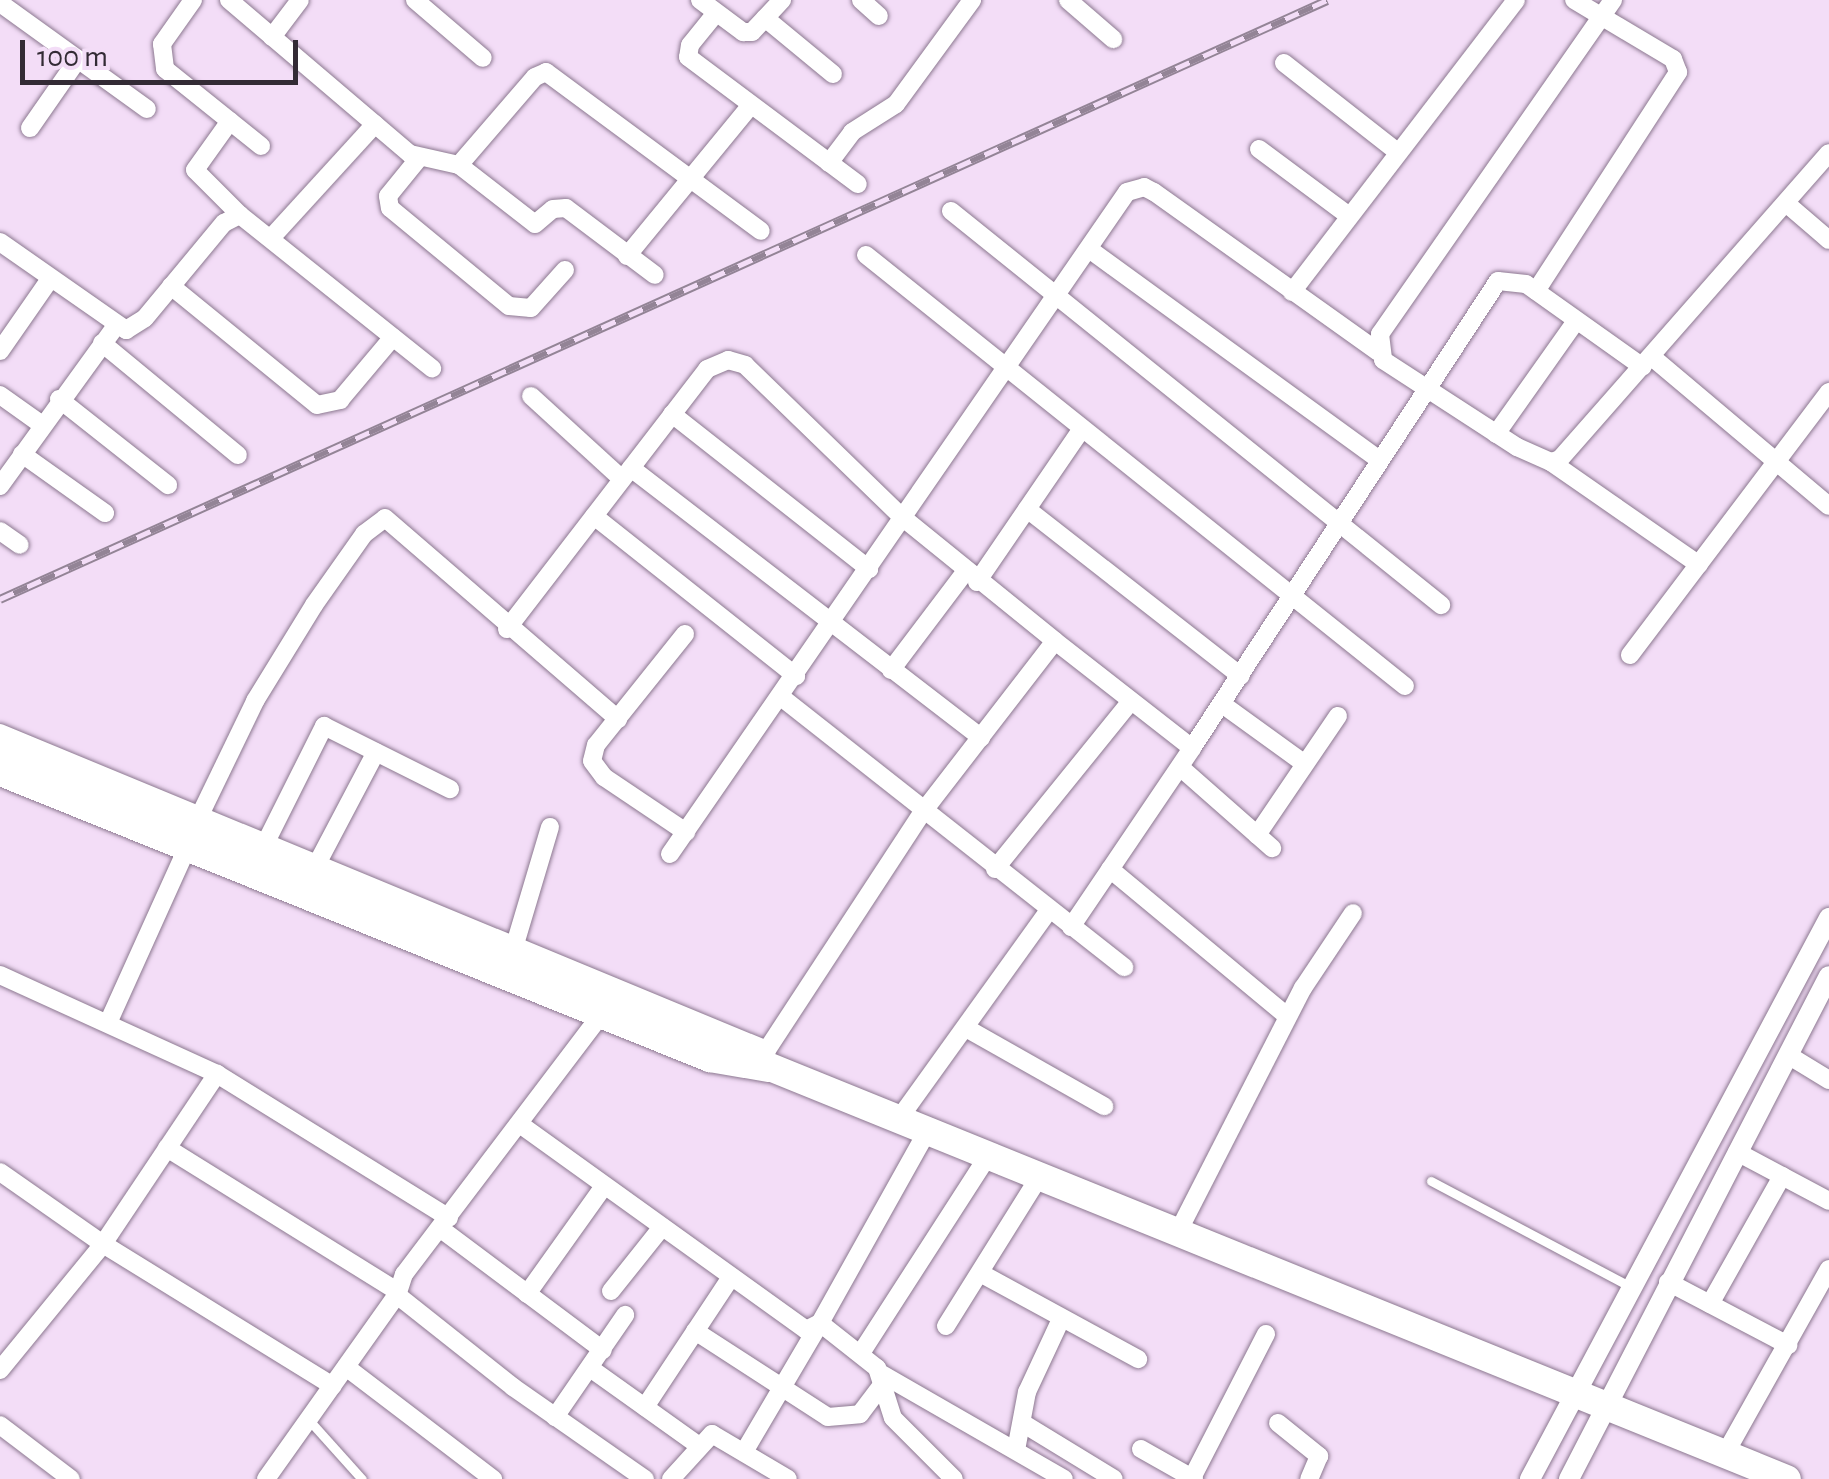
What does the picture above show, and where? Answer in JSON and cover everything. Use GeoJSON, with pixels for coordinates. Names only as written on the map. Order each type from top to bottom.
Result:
{"type":"FeatureCollection","features":[{"type":"Feature","properties":{"kind":"main road"},"geometry":{"type":"LineString","coordinates":[[0,755],[764,1060],[1787,1479]]}},
{"type":"Feature","properties":{"kind":"main road"},"geometry":{"type":"LineString","coordinates":[[0,775],[729,1068],[764,1060]]}},
{"type":"Feature","properties":{"kind":"street"},"geometry":{"type":"LineString","coordinates":[[193,0],[162,44],[162,61],[261,146]]}},
{"type":"Feature","properties":{"kind":"street"},"geometry":{"type":"LineString","coordinates":[[229,0],[419,158],[460,166],[531,222],[566,208],[655,275]]}},
{"type":"Feature","properties":{"kind":"street"},"geometry":{"type":"LineString","coordinates":[[272,37],[300,0]]}},
{"type":"Feature","properties":{"kind":"street"},"geometry":{"type":"LineString","coordinates":[[414,0],[482,58]]}},
{"type":"Feature","properties":{"kind":"street"},"geometry":{"type":"LineString","coordinates":[[700,0],[743,32],[765,18],[781,0]]}},
{"type":"Feature","properties":{"kind":"street"},"geometry":{"type":"LineString","coordinates":[[861,0],[879,16]]}},
{"type":"Feature","properties":{"kind":"street"},"geometry":{"type":"LineString","coordinates":[[829,163],[852,132],[896,104],[972,0]]}},
{"type":"Feature","properties":{"kind":"street"},"geometry":{"type":"LineString","coordinates":[[1068,0],[1112,39]]}},
{"type":"Feature","properties":{"kind":"street"},"geometry":{"type":"LineString","coordinates":[[1292,292],[1395,150],[1516,0]]}},
{"type":"Feature","properties":{"kind":"street"},"geometry":{"type":"LineString","coordinates":[[1536,291],[1678,72],[1672,59],[1574,0]]}},
{"type":"Feature","properties":{"kind":"street"},"geometry":{"type":"LineString","coordinates":[[1378,352],[1380,334],[1613,0]]}},
{"type":"Feature","properties":{"kind":"street"},"geometry":{"type":"LineString","coordinates":[[0,3],[147,109]]}},
{"type":"Feature","properties":{"kind":"street"},"geometry":{"type":"LineString","coordinates":[[716,13],[690,45],[688,57],[858,184]]}},
{"type":"Feature","properties":{"kind":"street"},"geometry":{"type":"LineString","coordinates":[[765,18],[833,74]]}},
{"type":"Feature","properties":{"kind":"street"},"geometry":{"type":"LineString","coordinates":[[30,128],[78,58]]}},
{"type":"Feature","properties":{"kind":"street"},"geometry":{"type":"LineString","coordinates":[[1284,64],[1395,150]]}},
{"type":"Feature","properties":{"kind":"street"},"geometry":{"type":"LineString","coordinates":[[460,166],[535,77],[546,72],[688,181],[761,231]]}},
{"type":"Feature","properties":{"kind":"street"},"geometry":{"type":"LineString","coordinates":[[627,256],[750,105]]}},
{"type":"Feature","properties":{"kind":"street"},"geometry":{"type":"LineString","coordinates":[[230,121],[195,170],[240,215],[432,368]]}},
{"type":"Feature","properties":{"kind":"street"},"geometry":{"type":"LineString","coordinates":[[271,238],[375,124]]}},
{"type":"Feature","properties":{"kind":"street"},"geometry":{"type":"LineString","coordinates":[[1259,149],[1348,215]]}},
{"type":"Feature","properties":{"kind":"street"},"geometry":{"type":"LineString","coordinates":[[1552,462],[1571,450],[1829,153]]}},
{"type":"Feature","properties":{"kind":"street"},"geometry":{"type":"LineString","coordinates":[[419,158],[388,196],[390,208],[509,306],[530,308],[565,270]]}},
{"type":"Feature","properties":{"kind":"street"},"geometry":{"type":"LineString","coordinates":[[670,854],[1127,192],[1144,187],[1424,387],[1496,434],[1552,462],[1699,565]]}},
{"type":"Feature","properties":{"kind":"street"},"geometry":{"type":"LineString","coordinates":[[1788,204],[1829,240]]}},
{"type":"Feature","properties":{"kind":"street"},"geometry":{"type":"LineString","coordinates":[[952,210],[1440,605]]}},
{"type":"Feature","properties":{"kind":"street"},"geometry":{"type":"LineString","coordinates":[[0,242],[116,326],[136,327],[224,222],[240,215]]}},
{"type":"Feature","properties":{"kind":"street"},"geometry":{"type":"LineString","coordinates":[[1088,249],[1378,460]]}},
{"type":"Feature","properties":{"kind":"street"},"geometry":{"type":"LineString","coordinates":[[866,255],[1003,369],[1405,686]]}},
{"type":"Feature","properties":{"kind":"street"},"geometry":{"type":"LineString","coordinates":[[1071,927],[1241,676],[1424,387],[1498,281],[1509,278],[1536,291],[1576,321],[1647,362],[1776,458],[1829,506]]}},
{"type":"Feature","properties":{"kind":"street"},"geometry":{"type":"LineString","coordinates":[[0,351],[50,279]]}},
{"type":"Feature","properties":{"kind":"street"},"geometry":{"type":"LineString","coordinates":[[171,286],[317,406],[340,400],[393,337]]}},
{"type":"Feature","properties":{"kind":"street"},"geometry":{"type":"LineString","coordinates":[[1496,434],[1576,321]]}},
{"type":"Feature","properties":{"kind":"street"},"geometry":{"type":"LineString","coordinates":[[0,486],[116,326]]}},
{"type":"Feature","properties":{"kind":"street"},"geometry":{"type":"LineString","coordinates":[[102,343],[238,455]]}},
{"type":"Feature","properties":{"kind":"street"},"geometry":{"type":"LineString","coordinates":[[507,629],[707,369],[718,361],[738,362],[971,577],[1192,748]]}},
{"type":"Feature","properties":{"kind":"street"},"geometry":{"type":"LineString","coordinates":[[1630,655],[1829,392]]}},
{"type":"Feature","properties":{"kind":"street"},"geometry":{"type":"LineString","coordinates":[[0,395],[42,424]]}},
{"type":"Feature","properties":{"kind":"street"},"geometry":{"type":"LineString","coordinates":[[530,396],[981,738]]}},
{"type":"Feature","properties":{"kind":"street"},"geometry":{"type":"LineString","coordinates":[[59,400],[168,485]]}},
{"type":"Feature","properties":{"kind":"street"},"geometry":{"type":"LineString","coordinates":[[672,414],[870,569]]}},
{"type":"Feature","properties":{"kind":"street"},"geometry":{"type":"LineString","coordinates":[[891,670],[1028,509],[1081,430]]}},
{"type":"Feature","properties":{"kind":"street"},"geometry":{"type":"LineString","coordinates":[[22,454],[105,513]]}},
{"type":"Feature","properties":{"kind":"street"},"geometry":{"type":"LineString","coordinates":[[1028,509],[1241,676]]}},
{"type":"Feature","properties":{"kind":"street"},"geometry":{"type":"LineString","coordinates":[[594,516],[796,676]]}},
{"type":"Feature","properties":{"kind":"street"},"geometry":{"type":"LineString","coordinates":[[200,815],[255,702],[304,621],[348,554],[384,518],[507,629],[618,719]]}},
{"type":"Feature","properties":{"kind":"street"},"geometry":{"type":"LineString","coordinates":[[0,531],[20,545]]}},
{"type":"Feature","properties":{"kind":"street"},"geometry":{"type":"LineString","coordinates":[[685,634],[592,752],[595,767],[686,832]]}},
{"type":"Feature","properties":{"kind":"street"},"geometry":{"type":"LineString","coordinates":[[0,733],[516,941],[764,1060],[922,813],[1055,641]]}},
{"type":"Feature","properties":{"kind":"street"},"geometry":{"type":"LineString","coordinates":[[781,697],[922,813],[1124,967]]}},
{"type":"Feature","properties":{"kind":"street"},"geometry":{"type":"LineString","coordinates":[[995,869],[1130,702]]}},
{"type":"Feature","properties":{"kind":"street"},"geometry":{"type":"LineString","coordinates":[[1222,704],[1305,764]]}},
{"type":"Feature","properties":{"kind":"street"},"geometry":{"type":"LineString","coordinates":[[1258,835],[1338,716]]}},
{"type":"Feature","properties":{"kind":"street"},"geometry":{"type":"LineString","coordinates":[[266,842],[318,730],[331,728],[450,790]]}},
{"type":"Feature","properties":{"kind":"street"},"geometry":{"type":"LineString","coordinates":[[318,862],[376,752]]}},
{"type":"Feature","properties":{"kind":"street"},"geometry":{"type":"LineString","coordinates":[[1180,766],[1272,848]]}},
{"type":"Feature","properties":{"kind":"street"},"geometry":{"type":"LineString","coordinates":[[516,941],[550,827]]}},
{"type":"Feature","properties":{"kind":"street"},"geometry":{"type":"LineString","coordinates":[[108,1023],[186,850]]}},
{"type":"Feature","properties":{"kind":"street"},"geometry":{"type":"LineString","coordinates":[[1110,869],[1288,1016]]}},
{"type":"Feature","properties":{"kind":"street"},"geometry":{"type":"LineString","coordinates":[[901,1116],[1049,910]]}},
{"type":"Feature","properties":{"kind":"street"},"geometry":{"type":"LineString","coordinates":[[1179,1230],[1288,1016],[1354,914]]}},
{"type":"Feature","properties":{"kind":"street"},"geometry":{"type":"LineString","coordinates":[[1569,1479],[1629,1286],[1829,918]]}},
{"type":"Feature","properties":{"kind":"street"},"geometry":{"type":"LineString","coordinates":[[0,976],[217,1074],[445,1223],[527,1294],[603,1350]]}},
{"type":"Feature","properties":{"kind":"street"},"geometry":{"type":"LineString","coordinates":[[1530,1479],[1592,1398],[1668,1282],[1827,986]]}},
{"type":"Feature","properties":{"kind":"street"},"geometry":{"type":"LineString","coordinates":[[266,1479],[445,1223],[600,1016]]}},
{"type":"Feature","properties":{"kind":"street"},"geometry":{"type":"LineString","coordinates":[[966,1028],[1104,1106]]}},
{"type":"Feature","properties":{"kind":"street"},"geometry":{"type":"LineString","coordinates":[[1788,1056],[1829,1080]]}},
{"type":"Feature","properties":{"kind":"street"},"geometry":{"type":"LineString","coordinates":[[0,1370],[103,1244],[217,1074]]}},
{"type":"Feature","properties":{"kind":"street"},"geometry":{"type":"LineString","coordinates":[[521,1125],[806,1330],[818,1326],[862,1353],[882,1378],[1064,1479]]}},
{"type":"Feature","properties":{"kind":"street"},"geometry":{"type":"LineString","coordinates":[[744,1452],[929,1128]]}},
{"type":"Feature","properties":{"kind":"street"},"geometry":{"type":"LineString","coordinates":[[167,1148],[397,1293],[555,1417],[645,1479]]}},
{"type":"Feature","properties":{"kind":"street"},"geometry":{"type":"LineString","coordinates":[[1737,1152],[1829,1200]]}},
{"type":"Feature","properties":{"kind":"street"},"geometry":{"type":"LineString","coordinates":[[862,1353],[990,1153]]}},
{"type":"Feature","properties":{"kind":"street"},"geometry":{"type":"LineString","coordinates":[[0,1172],[103,1244],[333,1386]]}},
{"type":"Feature","properties":{"kind":"street"},"geometry":{"type":"LineString","coordinates":[[946,1326],[1041,1174]]}},
{"type":"Feature","properties":{"kind":"street"},"geometry":{"type":"LineString","coordinates":[[1710,1304],[1782,1176]]}},
{"type":"Feature","properties":{"kind":"street"},"geometry":{"type":"LineString","coordinates":[[527,1294],[604,1186]]}},
{"type":"Feature","properties":{"kind":"street"},"geometry":{"type":"LineString","coordinates":[[610,1291],[662,1227]]}},
{"type":"Feature","properties":{"kind":"street"},"geometry":{"type":"LineString","coordinates":[[1725,1454],[1829,1270]]}},
{"type":"Feature","properties":{"kind":"street"},"geometry":{"type":"LineString","coordinates":[[982,1274],[1138,1358]]}},
{"type":"Feature","properties":{"kind":"street"},"geometry":{"type":"LineString","coordinates":[[645,1407],[731,1277]]}},
{"type":"Feature","properties":{"kind":"street"},"geometry":{"type":"LineString","coordinates":[[1668,1282],[1788,1344]]}},
{"type":"Feature","properties":{"kind":"street"},"geometry":{"type":"LineString","coordinates":[[555,1417],[625,1315]]}},
{"type":"Feature","properties":{"kind":"street"},"geometry":{"type":"LineString","coordinates":[[1016,1450],[1024,1424],[1027,1392],[1061,1319]]}},
{"type":"Feature","properties":{"kind":"street"},"geometry":{"type":"LineString","coordinates":[[696,1331],[828,1417],[847,1419],[860,1414],[882,1378]]}},
{"type":"Feature","properties":{"kind":"street"},"geometry":{"type":"LineString","coordinates":[[1141,1449],[1193,1479],[1266,1334]]}},
{"type":"Feature","properties":{"kind":"street"},"geometry":{"type":"LineString","coordinates":[[346,1367],[493,1479]]}},
{"type":"Feature","properties":{"kind":"street"},"geometry":{"type":"LineString","coordinates":[[590,1368],[698,1445]]}},
{"type":"Feature","properties":{"kind":"street"},"geometry":{"type":"LineString","coordinates":[[882,1378],[893,1418],[954,1479]]}},
{"type":"Feature","properties":{"kind":"street"},"geometry":{"type":"LineString","coordinates":[[1024,1424],[1114,1479]]}},
{"type":"Feature","properties":{"kind":"street"},"geometry":{"type":"LineString","coordinates":[[1278,1424],[1319,1456],[1309,1479]]}},
{"type":"Feature","properties":{"kind":"street"},"geometry":{"type":"LineString","coordinates":[[0,1425],[70,1479]]}},
{"type":"Feature","properties":{"kind":"street"},"geometry":{"type":"LineString","coordinates":[[671,1479],[712,1434],[788,1479]]}},
{"type":"Feature","properties":{"kind":"lane"},"geometry":{"type":"LineString","coordinates":[[1432,1180],[1629,1286]]}},
{"type":"Feature","properties":{"kind":"lane"},"geometry":{"type":"LineString","coordinates":[[309,1420],[362,1479]]}},
{"type":"Feature","properties":{"kind":"railway"},"geometry":{"type":"LineString","coordinates":[[0,599],[1327,0]]}}]}
